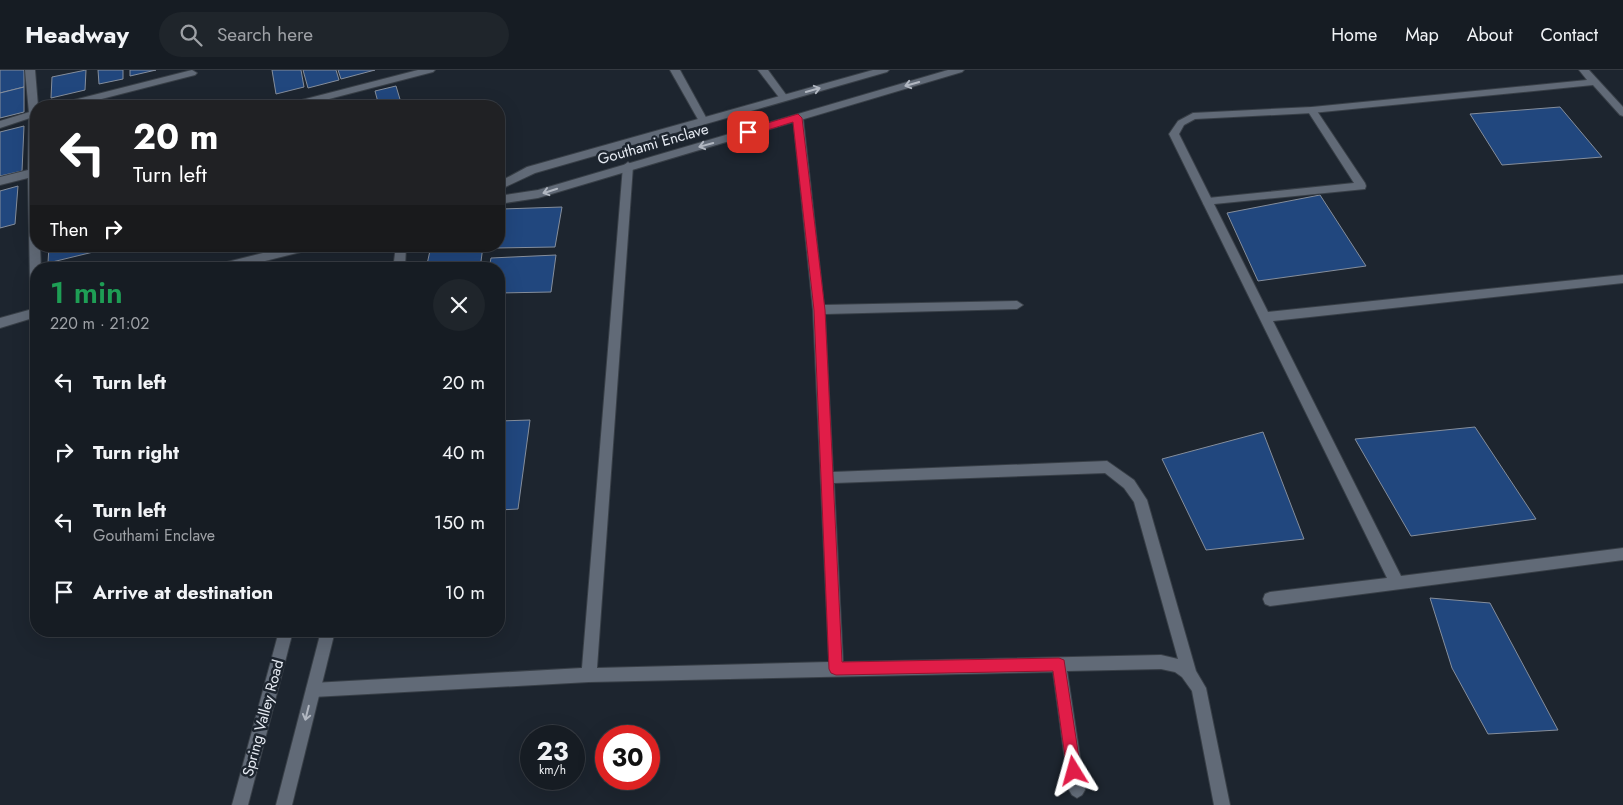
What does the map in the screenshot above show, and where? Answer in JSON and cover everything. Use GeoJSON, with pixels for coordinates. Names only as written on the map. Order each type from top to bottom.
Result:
{"type":"FeatureCollection","features":[{"type":"Feature","properties":{"kind":"street"},"geometry":{"type":"LineString","coordinates":[[30,70],[33,100]]}},
{"type":"Feature","properties":{"kind":"street"},"geometry":{"type":"LineString","coordinates":[[313,100],[430,70]]}},
{"type":"Feature","properties":{"kind":"street"},"geometry":{"type":"LineString","coordinates":[[676,70],[703,121]]}},
{"type":"Feature","properties":{"kind":"street"},"geometry":{"type":"LineString","coordinates":[[764,70],[784,98]]}},
{"type":"Feature","properties":{"kind":"street","name":"Gouthami Enclave"},"geometry":{"type":"LineString","coordinates":[[505,183],[531,170],[884,70]]}},
{"type":"Feature","properties":{"kind":"street","name":"Gouthami Enclave"},"geometry":{"type":"LineString","coordinates":[[505,199],[538,194],[959,70]]}},
{"type":"Feature","properties":{"kind":"street"},"geometry":{"type":"LineString","coordinates":[[1584,70],[1623,113]]}},
{"type":"Feature","properties":{"kind":"street"},"geometry":{"type":"LineString","coordinates":[[86,100],[192,73]]}},
{"type":"Feature","properties":{"kind":"street"},"geometry":{"type":"LineString","coordinates":[[1397,583],[1174,134],[1180,123],[1193,116],[1312,110],[1595,82]]}},
{"type":"Feature","properties":{"kind":"street"},"geometry":{"type":"LineString","coordinates":[[1208,202],[1361,186],[1312,110]]}},
{"type":"Feature","properties":{"kind":"street"},"geometry":{"type":"LineString","coordinates":[[0,125],[30,115]]}},
{"type":"Feature","properties":{"kind":"street"},"geometry":{"type":"LineString","coordinates":[[798,118],[819,310],[836,669]]}},
{"type":"Feature","properties":{"kind":"street"},"geometry":{"type":"LineString","coordinates":[[589,675],[628,166]]}},
{"type":"Feature","properties":{"kind":"street"},"geometry":{"type":"LineString","coordinates":[[0,181],[30,174]]}},
{"type":"Feature","properties":{"kind":"street"},"geometry":{"type":"LineString","coordinates":[[244,262],[284,252]]}},
{"type":"Feature","properties":{"kind":"street"},"geometry":{"type":"LineString","coordinates":[[1266,318],[1623,279]]}},
{"type":"Feature","properties":{"kind":"street"},"geometry":{"type":"LineString","coordinates":[[819,310],[1017,305]]}},
{"type":"Feature","properties":{"kind":"street"},"geometry":{"type":"LineString","coordinates":[[0,323],[30,315]]}},
{"type":"Feature","properties":{"kind":"street"},"geometry":{"type":"LineString","coordinates":[[827,478],[1107,467],[1129,484],[1140,500],[1189,671],[1199,688],[1222,805]]}},
{"type":"Feature","properties":{"kind":"street"},"geometry":{"type":"LineString","coordinates":[[1270,599],[1623,554]]}},
{"type":"Feature","properties":{"kind":"street","name":"Spring Valley Road"},"geometry":{"type":"LineString","coordinates":[[240,805],[284,637]]}},
{"type":"Feature","properties":{"kind":"street"},"geometry":{"type":"LineString","coordinates":[[284,805],[326,637]]}},
{"type":"Feature","properties":{"kind":"street"},"geometry":{"type":"LineString","coordinates":[[313,690],[589,675],[1059,664],[1161,662],[1177,664],[1189,671]]}},
{"type":"Feature","properties":{"kind":"street"},"geometry":{"type":"LineString","coordinates":[[1059,664],[1077,790]]}},
{"type":"Feature","properties":{"kind":"building"},"geometry":{"type":"Polygon","coordinates":[[[0,70],[24,70],[24,87],[0,93],[0,70]]]}},
{"type":"Feature","properties":{"kind":"building"},"geometry":{"type":"Polygon","coordinates":[[[86,70],[85,90],[51,98],[52,77],[86,70]]]}},
{"type":"Feature","properties":{"kind":"building"},"geometry":{"type":"Polygon","coordinates":[[[98,70],[123,70],[123,79],[99,84],[98,70]]]}},
{"type":"Feature","properties":{"kind":"building"},"geometry":{"type":"Polygon","coordinates":[[[130,70],[156,70],[130,76],[130,70]]]}},
{"type":"Feature","properties":{"kind":"building"},"geometry":{"type":"Polygon","coordinates":[[[272,70],[301,70],[304,87],[276,94],[272,70]]]}},
{"type":"Feature","properties":{"kind":"building"},"geometry":{"type":"Polygon","coordinates":[[[303,70],[336,70],[339,80],[308,88],[303,70]]]}},
{"type":"Feature","properties":{"kind":"building"},"geometry":{"type":"Polygon","coordinates":[[[338,70],[375,70],[341,79],[338,70]]]}},
{"type":"Feature","properties":{"kind":"building"},"geometry":{"type":"Polygon","coordinates":[[[396,86],[400,100],[377,100],[375,91],[396,86]]]}},
{"type":"Feature","properties":{"kind":"building"},"geometry":{"type":"Polygon","coordinates":[[[24,87],[24,112],[0,118],[0,93],[24,87]]]}},
{"type":"Feature","properties":{"kind":"building"},"geometry":{"type":"Polygon","coordinates":[[[1560,107],[1602,157],[1502,165],[1470,114],[1560,107]]]}},
{"type":"Feature","properties":{"kind":"building"},"geometry":{"type":"Polygon","coordinates":[[[24,126],[22,171],[0,176],[0,132],[24,126]]]}},
{"type":"Feature","properties":{"kind":"building"},"geometry":{"type":"Polygon","coordinates":[[[18,186],[15,224],[0,228],[0,191],[18,186]]]}},
{"type":"Feature","properties":{"kind":"building"},"geometry":{"type":"Polygon","coordinates":[[[1320,195],[1366,266],[1258,281],[1227,213],[1320,195]]]}},
{"type":"Feature","properties":{"kind":"building"},"geometry":{"type":"Polygon","coordinates":[[[562,207],[555,247],[505,248],[505,209],[562,207]]]}},
{"type":"Feature","properties":{"kind":"building"},"geometry":{"type":"Polygon","coordinates":[[[49,252],[93,252],[52,262],[48,262],[49,252]]]}},
{"type":"Feature","properties":{"kind":"building"},"geometry":{"type":"Polygon","coordinates":[[[430,252],[482,252],[481,262],[428,262],[430,252]]]}},
{"type":"Feature","properties":{"kind":"building"},"geometry":{"type":"Polygon","coordinates":[[[556,255],[551,292],[505,293],[505,262],[490,262],[491,258],[556,255]]]}},
{"type":"Feature","properties":{"kind":"building"},"geometry":{"type":"Polygon","coordinates":[[[530,420],[518,509],[505,510],[505,421],[530,420]]]}},
{"type":"Feature","properties":{"kind":"building"},"geometry":{"type":"Polygon","coordinates":[[[1475,427],[1536,519],[1411,536],[1355,439],[1475,427]]]}},
{"type":"Feature","properties":{"kind":"building"},"geometry":{"type":"Polygon","coordinates":[[[1263,432],[1304,539],[1206,550],[1162,459],[1263,432]]]}},
{"type":"Feature","properties":{"kind":"building"},"geometry":{"type":"Polygon","coordinates":[[[1430,598],[1490,603],[1558,730],[1488,734],[1452,668],[1430,598]]]}},
{"type":"Feature","properties":{"kind":"route"},"geometry":{"type":"LineString","coordinates":[[748,132],[798,118],[819,310],[836,669],[1059,664],[1074,771]]}}]}
